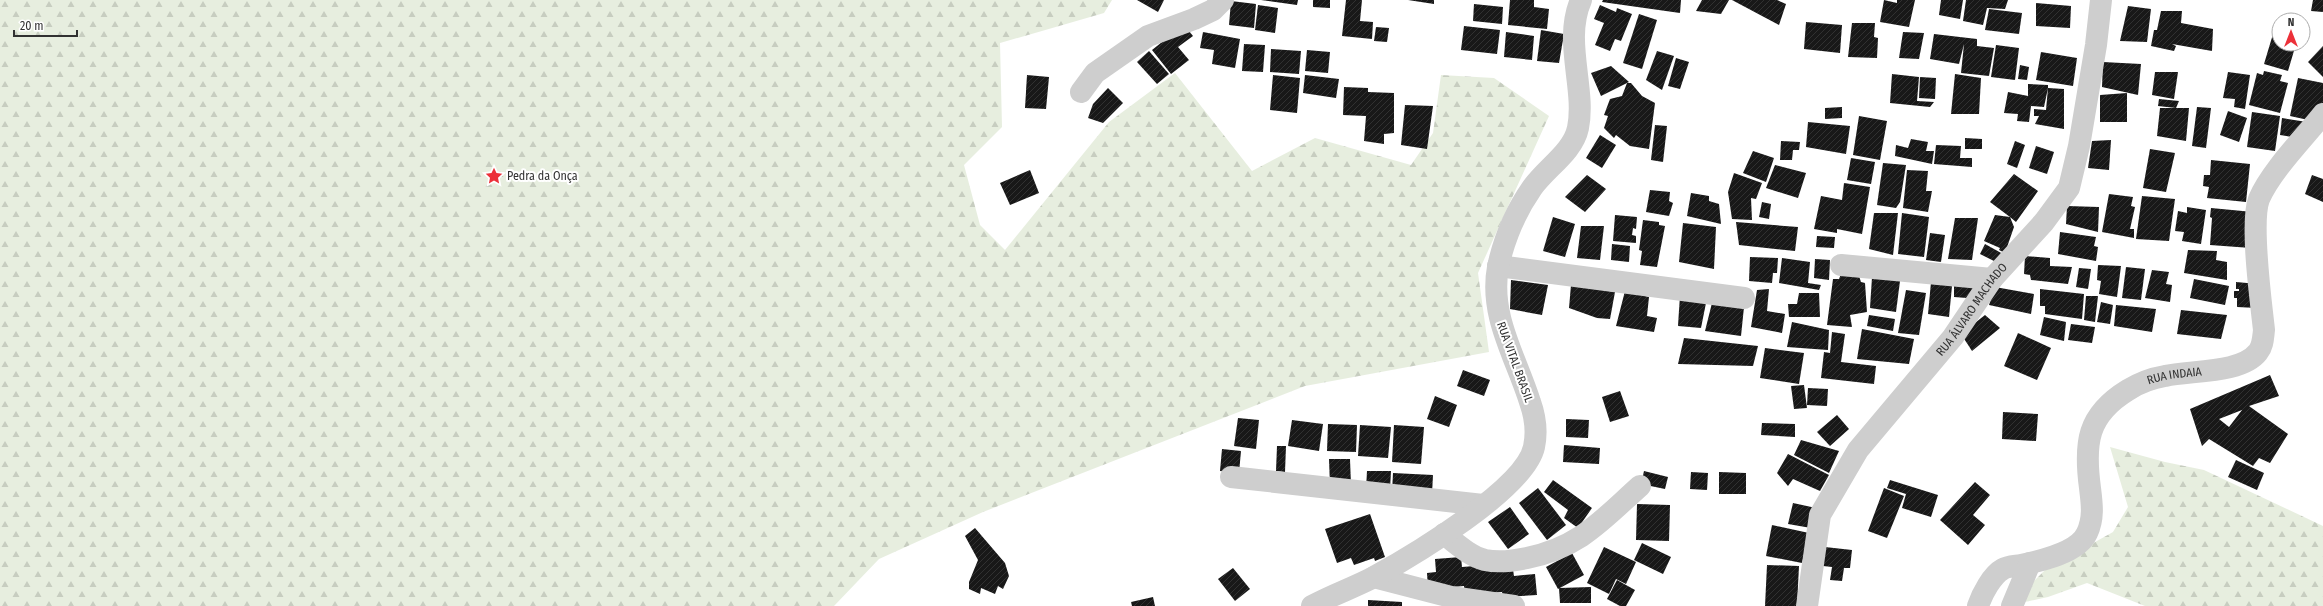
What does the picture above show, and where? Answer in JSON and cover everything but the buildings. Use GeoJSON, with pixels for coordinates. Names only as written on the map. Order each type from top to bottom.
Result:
{"type":"FeatureCollection","features":[{"type":"Feature","properties":{"kind":"street"},"geometry":{"type":"LineString","coordinates":[[1081,92],[1095,73],[1148,36],[1194,19],[1213,10],[1223,0]]}},
{"type":"Feature","properties":{"kind":"street","name":"RUA VITAL BRASIL"},"geometry":{"type":"LineString","coordinates":[[1312,606],[1374,577],[1444,534],[1510,485],[1524,469],[1534,448],[1535,425],[1530,403],[1508,347],[1497,310],[1495,288],[1498,266],[1510,226],[1532,188],[1575,141],[1579,111],[1574,29],[1581,0]]}},
{"type":"Feature","properties":{"kind":"street","name":"RUA ÁLVARO MACHADO"},"geometry":{"type":"LineString","coordinates":[[1807,606],[1820,515],[1858,450],[1953,337],[1992,279],[2044,222],[2069,188],[2079,146],[2096,45],[2101,0]]}},
{"type":"Feature","properties":{"kind":"street","name":"RUA INDAIA"},"geometry":{"type":"LineString","coordinates":[[1978,606],[1987,587],[2003,569],[2055,557],[2074,546],[2087,534],[2092,516],[2086,448],[2096,418],[2108,403],[2130,389],[2149,381],[2165,376],[2231,367],[2246,361],[2257,353],[2263,343],[2264,330],[2256,235],[2259,200],[2269,182],[2323,114]]}},
{"type":"Feature","properties":{"kind":"street"},"geometry":{"type":"LineString","coordinates":[[1841,265],[1992,279]]}},
{"type":"Feature","properties":{"kind":"street"},"geometry":{"type":"LineString","coordinates":[[1498,266],[1744,298]]}},
{"type":"Feature","properties":{"kind":"street"},"geometry":{"type":"LineString","coordinates":[[1231,477],[1483,506]]}},
{"type":"Feature","properties":{"kind":"street"},"geometry":{"type":"LineString","coordinates":[[1444,534],[1470,553],[1484,560],[1508,562],[1542,555],[1566,547],[1591,531],[1640,486]]}},
{"type":"Feature","properties":{"kind":"street"},"geometry":{"type":"LineString","coordinates":[[2012,606],[2030,563]]}},
{"type":"Feature","properties":{"kind":"street"},"geometry":{"type":"LineString","coordinates":[[1374,577],[1451,597],[1514,606]]}},
{"type":"Feature","properties":{"kind":"green space"},"geometry":{"type":"Polygon","coordinates":[[[0,0],[1112,0],[1104,13],[1000,43],[1002,127],[964,165],[980,225],[1005,250],[1109,122],[1175,73],[1252,171],[1315,138],[1411,165],[1433,133],[1441,75],[1494,78],[1549,116],[1478,273],[1489,352],[1305,386],[983,512],[879,559],[834,606],[0,606],[0,0]]]}},
{"type":"Feature","properties":{"kind":"green space"},"geometry":{"type":"Polygon","coordinates":[[[2110,447],[2165,462],[2204,470],[2323,526],[2323,606],[2145,606],[2087,583],[2048,597],[2025,602],[2031,584],[2045,570],[2113,532],[2128,507],[2110,447]]]}},
{"type":"Feature","properties":{"kind":"place","name":"Pedra da Onça"},"geometry":{"type":"Point","coordinates":[494,176]}}]}
